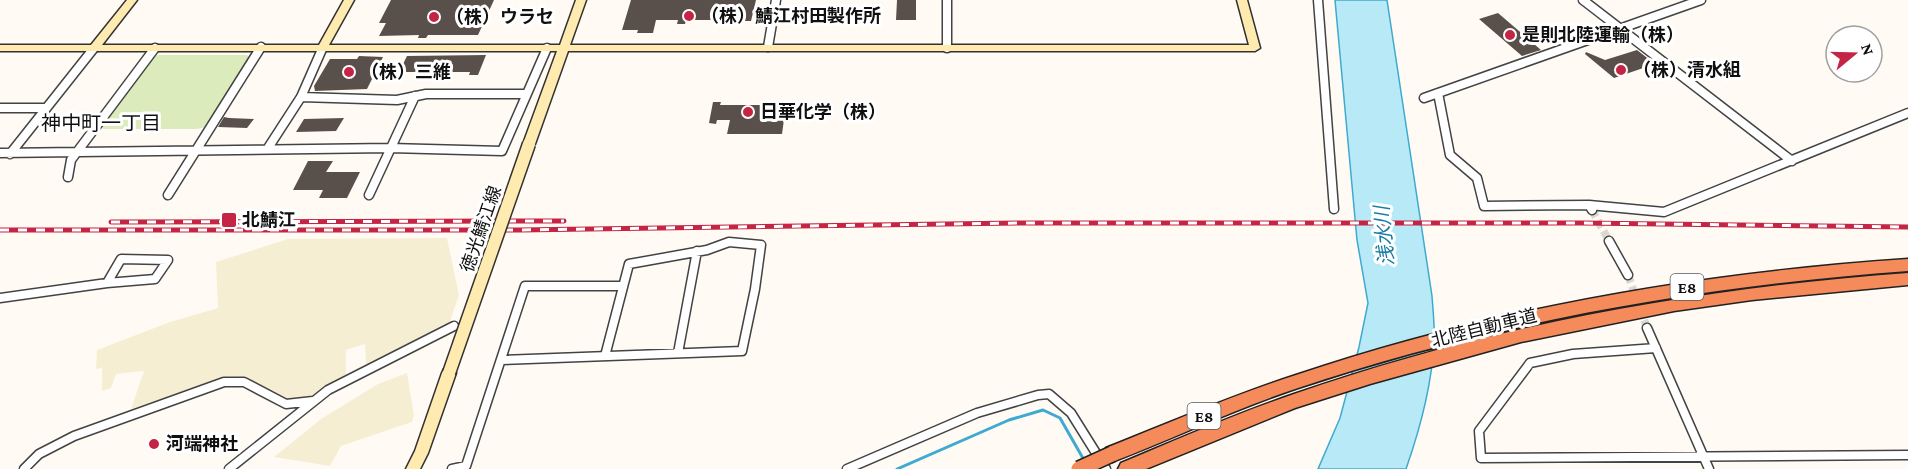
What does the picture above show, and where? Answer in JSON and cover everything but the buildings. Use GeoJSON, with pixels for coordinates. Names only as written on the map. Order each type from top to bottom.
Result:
{"type":"FeatureCollection","features":[{"type":"Feature","properties":{"kind":"highway","name":"北陸自動車道"},"geometry":{"type":"LineString","coordinates":[[1079,469],[1109,462],[1204,416],[1297,381],[1471,338],[1572,307],[1698,285],[1908,265]]}},
{"type":"Feature","properties":{"kind":"highway","name":"北陸自動車道"},"geometry":{"type":"LineString","coordinates":[[1127,469],[1294,401],[1391,369],[1471,338],[1558,326],[1658,307],[1799,288],[1908,279]]}},
{"type":"Feature","properties":{"kind":"street"},"geometry":{"type":"LineString","coordinates":[[10,154],[132,0]]}},
{"type":"Feature","properties":{"kind":"street"},"geometry":{"type":"LineString","coordinates":[[268,148],[301,97],[323,47],[349,0]]}},
{"type":"Feature","properties":{"kind":"street","name":"徳光鯖江線"},"geometry":{"type":"LineString","coordinates":[[413,469],[421,453],[582,0]]}},
{"type":"Feature","properties":{"kind":"street"},"geometry":{"type":"LineString","coordinates":[[768,46],[776,0]]}},
{"type":"Feature","properties":{"kind":"street"},"geometry":{"type":"LineString","coordinates":[[947,0],[947,48]]}},
{"type":"Feature","properties":{"kind":"street"},"geometry":{"type":"LineString","coordinates":[[0,48],[565,49],[768,46],[1255,48],[1242,0]]}},
{"type":"Feature","properties":{"kind":"street"},"geometry":{"type":"LineString","coordinates":[[1318,0],[1334,209]]}},
{"type":"Feature","properties":{"kind":"street"},"geometry":{"type":"LineString","coordinates":[[1583,0],[1792,161]]}},
{"type":"Feature","properties":{"kind":"street"},"geometry":{"type":"LineString","coordinates":[[1424,98],[1701,0]]}},
{"type":"Feature","properties":{"kind":"street"},"geometry":{"type":"LineString","coordinates":[[168,195],[261,47]]}},
{"type":"Feature","properties":{"kind":"street"},"geometry":{"type":"LineString","coordinates":[[68,177],[71,160],[155,48]]}},
{"type":"Feature","properties":{"kind":"street"},"geometry":{"type":"LineString","coordinates":[[0,153],[268,148],[502,151],[547,48]]}},
{"type":"Feature","properties":{"kind":"street"},"geometry":{"type":"LineString","coordinates":[[1438,93],[1450,155],[1477,178],[1484,206],[1664,212],[1908,113]]}},
{"type":"Feature","properties":{"kind":"street"},"geometry":{"type":"LineString","coordinates":[[301,97],[397,100],[415,96],[525,94]]}},
{"type":"Feature","properties":{"kind":"street"},"geometry":{"type":"LineString","coordinates":[[369,195],[415,96]]}},
{"type":"Feature","properties":{"kind":"street"},"geometry":{"type":"LineString","coordinates":[[0,108],[46,108]]}},
{"type":"Feature","properties":{"kind":"street"},"geometry":{"type":"LineString","coordinates":[[1609,241],[1628,275]]}},
{"type":"Feature","properties":{"kind":"street"},"geometry":{"type":"LineString","coordinates":[[501,360],[742,351],[755,289],[761,245],[729,242],[697,251],[629,264],[605,356]]}},
{"type":"Feature","properties":{"kind":"street"},"geometry":{"type":"LineString","coordinates":[[678,353],[697,251]]}},
{"type":"Feature","properties":{"kind":"street"},"geometry":{"type":"LineString","coordinates":[[0,297],[155,279],[168,260],[122,259],[107,283]]}},
{"type":"Feature","properties":{"kind":"street"},"geometry":{"type":"LineString","coordinates":[[452,469],[466,466],[525,286],[622,286]]}},
{"type":"Feature","properties":{"kind":"street"},"geometry":{"type":"LineString","coordinates":[[229,469],[328,390],[454,326]]}},
{"type":"Feature","properties":{"kind":"street"},"geometry":{"type":"LineString","coordinates":[[1647,328],[1709,469]]}},
{"type":"Feature","properties":{"kind":"street"},"geometry":{"type":"LineString","coordinates":[[1656,348],[1573,354],[1530,363],[1479,431],[1481,458],[1908,455]]}},
{"type":"Feature","properties":{"kind":"street"},"geometry":{"type":"LineString","coordinates":[[24,469],[39,454],[74,436],[224,382],[244,382],[286,404],[314,401]]}},
{"type":"Feature","properties":{"kind":"street"},"geometry":{"type":"LineString","coordinates":[[847,469],[977,413],[1038,394],[1049,394],[1071,412],[1109,462]]}},
{"type":"Feature","properties":{"kind":"shaded area"},"geometry":{"type":"Polygon","coordinates":[[[447,238],[459,295],[448,327],[366,367],[365,344],[346,350],[346,375],[312,397],[290,401],[245,378],[229,376],[131,409],[144,371],[116,374],[111,388],[102,391],[102,368],[96,369],[97,350],[170,322],[218,308],[216,262],[288,239],[447,238]]]}},
{"type":"Feature","properties":{"kind":"shaded area"},"geometry":{"type":"Polygon","coordinates":[[[407,373],[414,415],[412,422],[341,446],[330,466],[274,457],[321,419],[378,384],[407,373]]]}},
{"type":"Feature","properties":{"kind":"green space"},"geometry":{"type":"Polygon","coordinates":[[[158,55],[247,55],[250,58],[206,127],[197,129],[103,129],[102,126],[152,58],[158,55]]]}},
{"type":"Feature","properties":{"kind":"water","name":"浅水川"},"geometry":{"type":"Polygon","coordinates":[[[1335,0],[1387,0],[1432,296],[1434,336],[1431,374],[1420,423],[1406,469],[1318,469],[1340,418],[1368,303],[1357,240],[1335,0]]]}},
{"type":"Feature","properties":{"kind":"waterway"},"geometry":{"type":"LineString","coordinates":[[897,469],[1009,420],[1043,410],[1060,418],[1084,460]]}},
{"type":"Feature","properties":{"kind":"tunnel"},"geometry":{"type":"LineString","coordinates":[[1592,210],[1609,241]]}},
{"type":"Feature","properties":{"kind":"tunnel"},"geometry":{"type":"LineString","coordinates":[[1628,275],[1647,328]]}},
{"type":"Feature","properties":{"kind":"railway"},"geometry":{"type":"LineString","coordinates":[[111,222],[564,221]]}},
{"type":"Feature","properties":{"kind":"railway"},"geometry":{"type":"LineString","coordinates":[[0,230],[520,230],[1020,223],[1582,223],[1908,227]]}},
{"type":"Feature","properties":{"kind":"place","name":"（株）鯖江村田製作所"},"geometry":{"type":"Point","coordinates":[689,16]}},
{"type":"Feature","properties":{"kind":"place","name":"（株）ウラセ"},"geometry":{"type":"Point","coordinates":[434,17]}},
{"type":"Feature","properties":{"kind":"place","name":"是則北陸運輸（株）"},"geometry":{"type":"Point","coordinates":[1510,35]}},
{"type":"Feature","properties":{"kind":"place","name":"（株）清水組"},"geometry":{"type":"Point","coordinates":[1621,70]}},
{"type":"Feature","properties":{"kind":"place","name":"（株）三維"},"geometry":{"type":"Point","coordinates":[349,72]}},
{"type":"Feature","properties":{"kind":"place","name":"日華化学（株）"},"geometry":{"type":"Point","coordinates":[748,112]}},
{"type":"Feature","properties":{"kind":"place","name":"北鯖江"},"geometry":{"type":"Point","coordinates":[229,220]}},
{"type":"Feature","properties":{"kind":"place","name":"河端神社"},"geometry":{"type":"Point","coordinates":[154,444]}},
{"type":"Feature","properties":{"kind":"district","name":"神中町一丁目"},"geometry":{"type":"Point","coordinates":[101,123]}}]}
